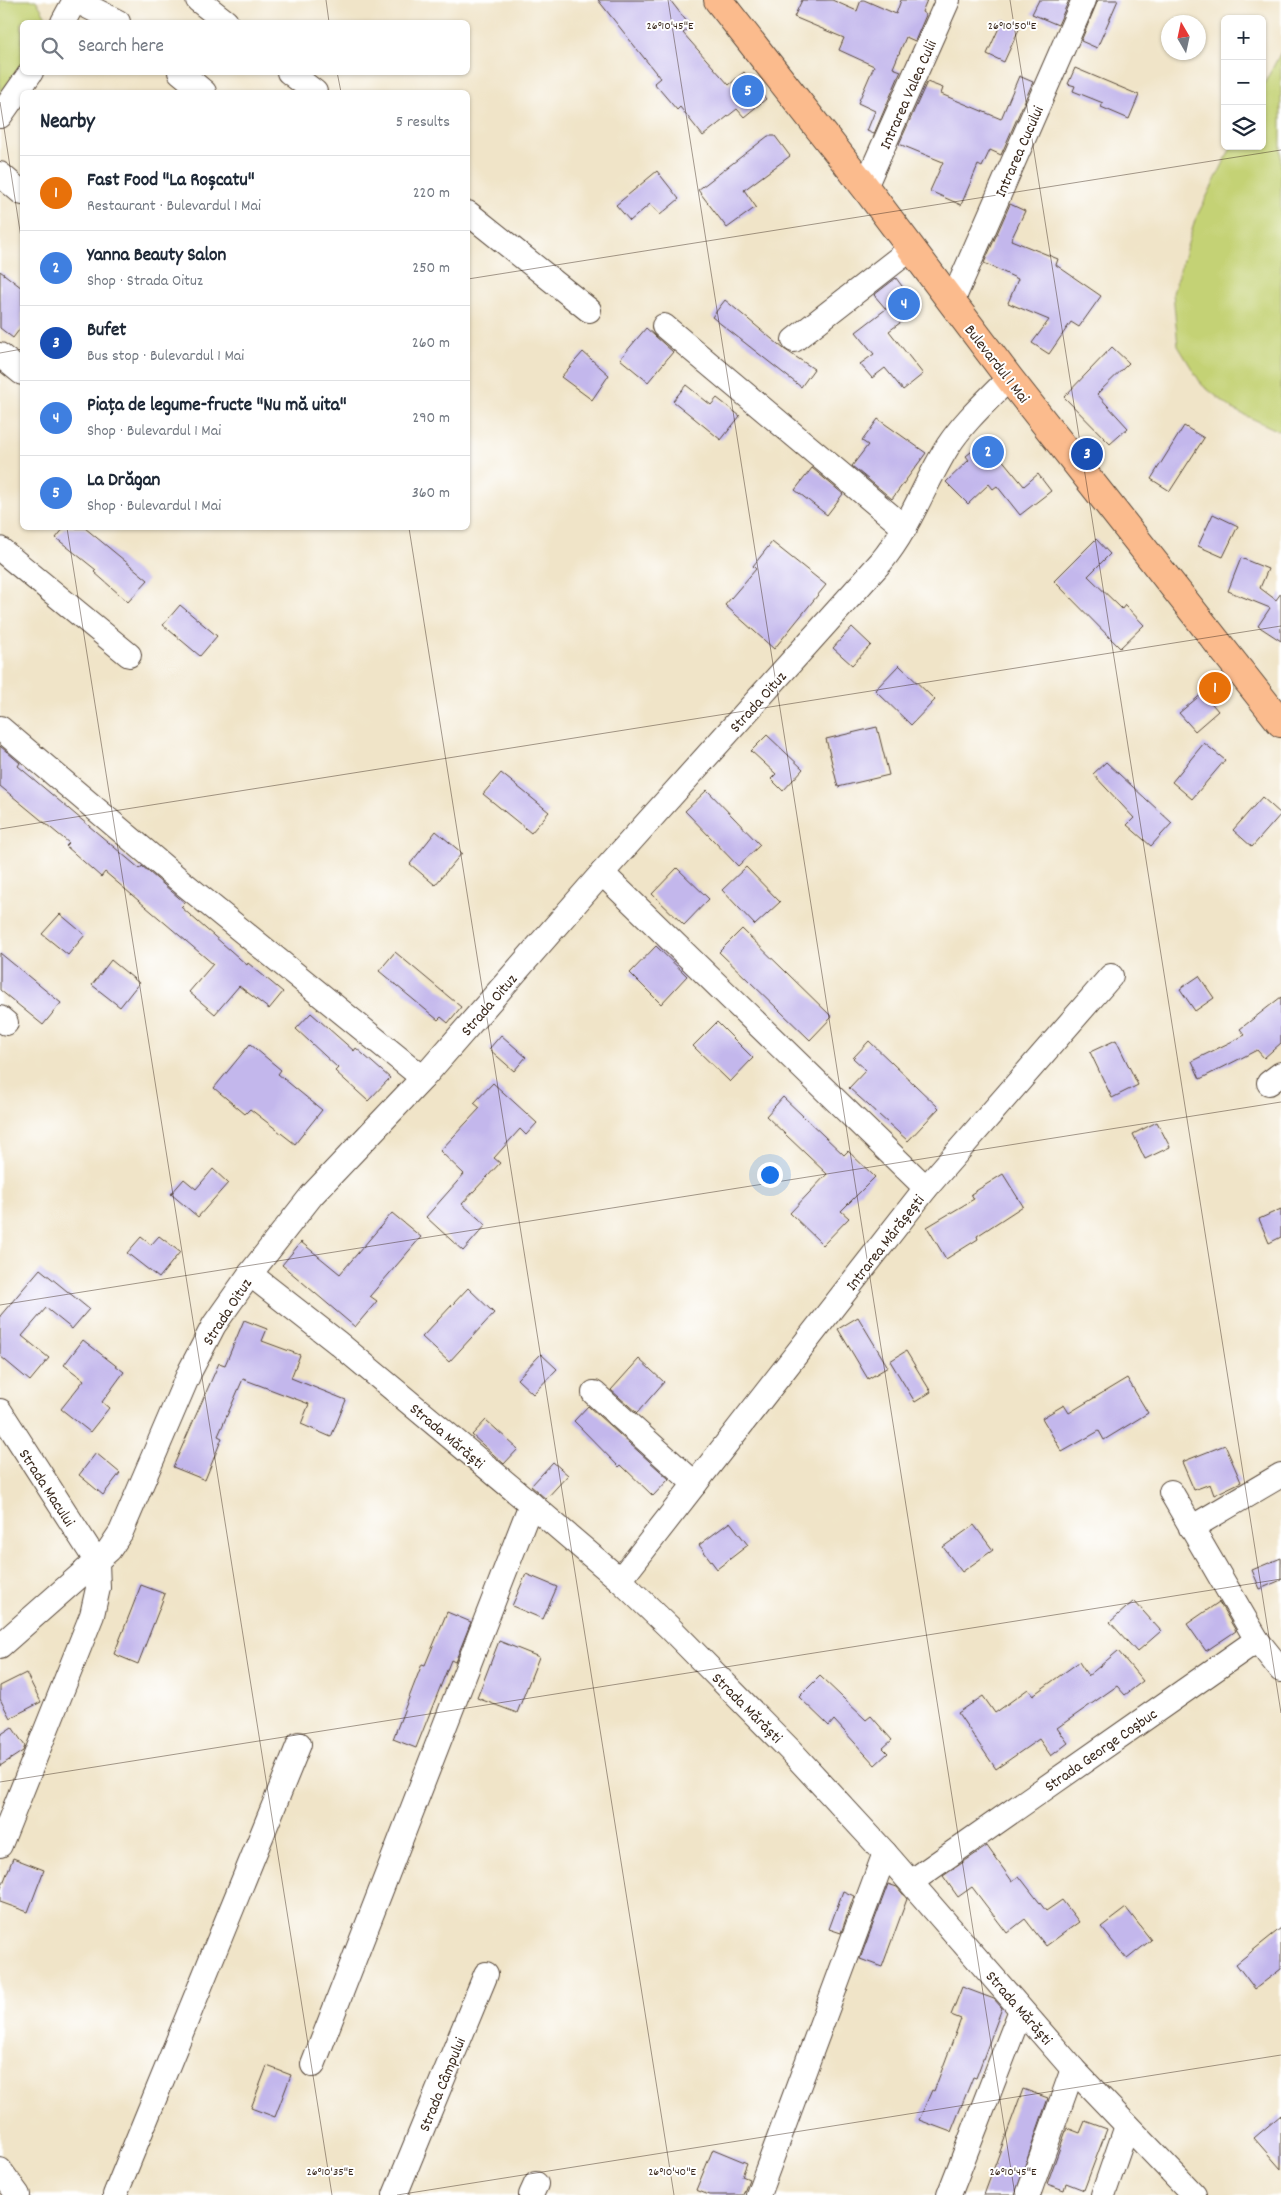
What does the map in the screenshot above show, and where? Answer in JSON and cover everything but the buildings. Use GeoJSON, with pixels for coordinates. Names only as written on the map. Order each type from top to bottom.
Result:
{"type":"FeatureCollection","features":[{"type":"Feature","properties":{"kind":"main road","name":"Bulevardul 1 Mai"},"geometry":{"type":"LineString","coordinates":[[718,0],[912,248],[1009,378],[1281,723]]}},
{"type":"Feature","properties":{"kind":"street"},"geometry":{"type":"LineString","coordinates":[[64,20],[75,0],[114,20]]}},
{"type":"Feature","properties":{"kind":"street"},"geometry":{"type":"LineString","coordinates":[[198,0],[223,20]]}},
{"type":"Feature","properties":{"kind":"street","name":"Intrarea Valea Culii"},"geometry":{"type":"LineString","coordinates":[[865,187],[948,0]]}},
{"type":"Feature","properties":{"kind":"street","name":"Intrarea Cucului"},"geometry":{"type":"LineString","coordinates":[[952,302],[1084,0]]}},
{"type":"Feature","properties":{"kind":"street"},"geometry":{"type":"LineString","coordinates":[[0,116],[29,75]]}},
{"type":"Feature","properties":{"kind":"street"},"geometry":{"type":"LineString","coordinates":[[184,75],[202,90]]}},
{"type":"Feature","properties":{"kind":"street"},"geometry":{"type":"LineString","coordinates":[[294,75],[312,90]]}},
{"type":"Feature","properties":{"kind":"street"},"geometry":{"type":"LineString","coordinates":[[0,174],[20,191]]}},
{"type":"Feature","properties":{"kind":"street"},"geometry":{"type":"LineString","coordinates":[[470,216],[589,310]]}},
{"type":"Feature","properties":{"kind":"street"},"geometry":{"type":"LineString","coordinates":[[794,340],[912,248]]}},
{"type":"Feature","properties":{"kind":"street"},"geometry":{"type":"LineString","coordinates":[[664,326],[905,528]]}},
{"type":"Feature","properties":{"kind":"street"},"geometry":{"type":"LineString","coordinates":[[0,356],[20,371]]}},
{"type":"Feature","properties":{"kind":"street","name":"Strada Oituz"},"geometry":{"type":"LineString","coordinates":[[0,1646],[97,1562],[109,1550],[122,1532],[190,1371],[214,1325],[250,1274],[312,1195],[423,1078],[602,873],[881,562],[905,528],[947,448],[960,430],[1009,378]]}},
{"type":"Feature","properties":{"kind":"street"},"geometry":{"type":"LineString","coordinates":[[0,549],[129,656]]}},
{"type":"Feature","properties":{"kind":"street"},"geometry":{"type":"LineString","coordinates":[[0,728],[183,883],[423,1078]]}},
{"type":"Feature","properties":{"kind":"street","name":"Intrarea Mărășești"},"geometry":{"type":"LineString","coordinates":[[602,873],[926,1188],[620,1580]]}},
{"type":"Feature","properties":{"kind":"street"},"geometry":{"type":"LineString","coordinates":[[926,1188],[1112,976]]}},
{"type":"Feature","properties":{"kind":"street","name":"Strada Mărăști"},"geometry":{"type":"LineString","coordinates":[[250,1274],[338,1343],[620,1580],[783,1743],[912,1882],[1073,2068],[1194,2195]]}},
{"type":"Feature","properties":{"kind":"street"},"geometry":{"type":"LineString","coordinates":[[594,1394],[695,1484]]}},
{"type":"Feature","properties":{"kind":"street","name":"Strada Macului"},"geometry":{"type":"LineString","coordinates":[[0,1411],[97,1562]]}},
{"type":"Feature","properties":{"kind":"street"},"geometry":{"type":"LineString","coordinates":[[1191,1528],[1281,1475]]}},
{"type":"Feature","properties":{"kind":"street"},"geometry":{"type":"LineString","coordinates":[[1171,1492],[1257,1640],[1281,1670]]}},
{"type":"Feature","properties":{"kind":"street"},"geometry":{"type":"LineString","coordinates":[[313,2065],[531,1504]]}},
{"type":"Feature","properties":{"kind":"street"},"geometry":{"type":"LineString","coordinates":[[0,1845],[92,1615],[98,1588],[97,1562]]}},
{"type":"Feature","properties":{"kind":"street","name":"Strada George Coșbuc"},"geometry":{"type":"LineString","coordinates":[[912,1882],[1257,1640]]}},
{"type":"Feature","properties":{"kind":"street"},"geometry":{"type":"LineString","coordinates":[[115,2195],[300,1744]]}},
{"type":"Feature","properties":{"kind":"street"},"geometry":{"type":"LineString","coordinates":[[758,2195],[885,1853]]}},
{"type":"Feature","properties":{"kind":"street","name":"Strada Câmpului"},"geometry":{"type":"LineString","coordinates":[[395,2195],[486,1974]]}},
{"type":"Feature","properties":{"kind":"street"},"geometry":{"type":"LineString","coordinates":[[949,2195],[1022,2010]]}},
{"type":"Feature","properties":{"kind":"street"},"geometry":{"type":"LineString","coordinates":[[1028,2195],[1073,2068]]}},
{"type":"Feature","properties":{"kind":"street"},"geometry":{"type":"LineString","coordinates":[[1103,2195],[1127,2126]]}},
{"type":"Feature","properties":{"kind":"street"},"geometry":{"type":"LineString","coordinates":[[0,2170],[18,2195]]}},
{"type":"Feature","properties":{"kind":"green space"},"geometry":{"type":"Polygon","coordinates":[[[0,0],[36,0],[48,20],[20,20],[20,66],[0,94],[0,0]]]}},
{"type":"Feature","properties":{"kind":"green space"},"geometry":{"type":"Polygon","coordinates":[[[1281,52],[1281,432],[1234,410],[1202,385],[1178,346],[1173,293],[1195,220],[1230,150],[1266,150],[1266,80],[1281,52]]]}},
{"type":"Feature","properties":{"kind":"place","name":"La Drăgan"},"geometry":{"type":"Point","coordinates":[748,91]}},
{"type":"Feature","properties":{"kind":"place","name":"Piața de legume-fructe \"Nu mă uita\""},"geometry":{"type":"Point","coordinates":[904,304]}},
{"type":"Feature","properties":{"kind":"place","name":"Yanna Beauty Salon"},"geometry":{"type":"Point","coordinates":[988,452]}},
{"type":"Feature","properties":{"kind":"place","name":"Bufet"},"geometry":{"type":"Point","coordinates":[1087,454]}},
{"type":"Feature","properties":{"kind":"place","name":"Fast Food \"La Roșcatu\""},"geometry":{"type":"Point","coordinates":[1215,688]}}]}
